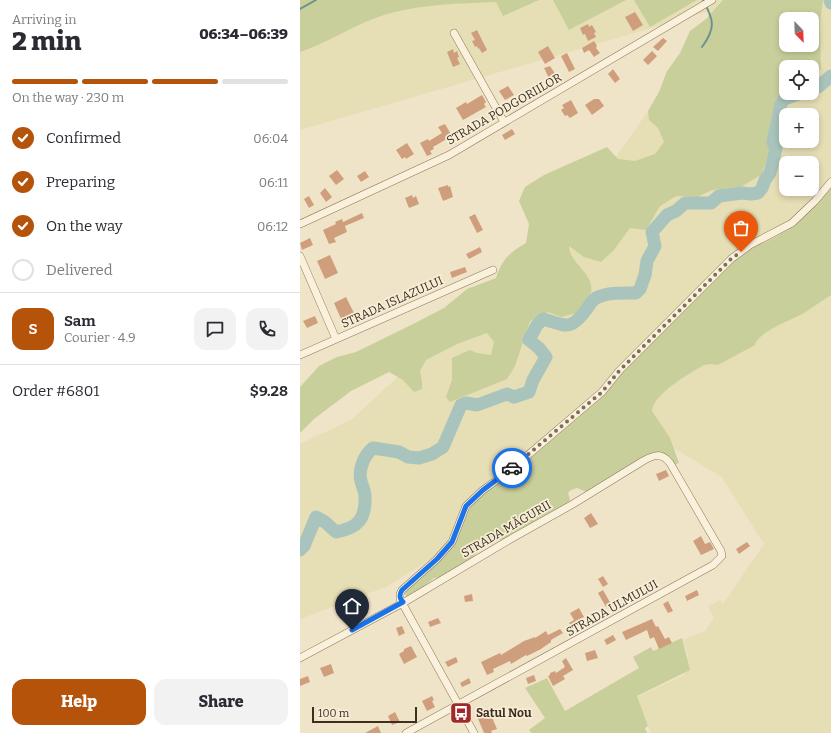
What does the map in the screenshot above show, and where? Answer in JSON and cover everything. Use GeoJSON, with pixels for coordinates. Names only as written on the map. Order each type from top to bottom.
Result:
{"type":"FeatureCollection","features":[{"type":"Feature","properties":{"kind":"street","name":"STRADA PODGORIILOR"},"geometry":{"type":"LineString","coordinates":[[300,224],[449,155],[712,0]]}},
{"type":"Feature","properties":{"kind":"street"},"geometry":{"type":"LineString","coordinates":[[454,33],[504,122]]}},
{"type":"Feature","properties":{"kind":"street"},"geometry":{"type":"LineString","coordinates":[[474,733],[400,599],[402,590],[437,559],[452,542],[466,506],[483,490],[508,472],[602,392],[619,371],[731,259],[750,245],[792,223],[815,201],[831,182]]}},
{"type":"Feature","properties":{"kind":"street"},"geometry":{"type":"LineString","coordinates":[[300,256],[336,339]]}},
{"type":"Feature","properties":{"kind":"street","name":"STRADA ISLAZULUI"},"geometry":{"type":"LineString","coordinates":[[300,355],[493,270]]}},
{"type":"Feature","properties":{"kind":"street","name":"STRADA MĂGURII"},"geometry":{"type":"LineString","coordinates":[[300,658],[403,602],[579,500],[643,461],[654,456],[660,456]]}},
{"type":"Feature","properties":{"kind":"street","name":"STRADA ULMULUI"},"geometry":{"type":"LineString","coordinates":[[406,733],[713,566],[718,561],[722,556],[721,551],[670,462],[666,458],[660,456]]}},
{"type":"Feature","properties":{"kind":"shaded area"},"geometry":{"type":"Polygon","coordinates":[[[300,0],[831,0],[831,733],[651,733],[637,697],[684,675],[682,664],[688,656],[683,640],[705,631],[714,618],[708,606],[720,600],[723,604],[764,544],[722,477],[641,429],[386,587],[300,619],[300,444],[351,420],[404,371],[511,307],[704,31],[710,11],[300,130],[300,0]]]}},
{"type":"Feature","properties":{"kind":"green space"},"geometry":{"type":"Polygon","coordinates":[[[300,0],[539,0],[503,16],[496,2],[432,6],[401,11],[370,20],[300,52],[300,0]]]}},
{"type":"Feature","properties":{"kind":"green space"},"geometry":{"type":"Polygon","coordinates":[[[553,0],[626,0],[569,30],[553,0]]]}},
{"type":"Feature","properties":{"kind":"green space"},"geometry":{"type":"Polygon","coordinates":[[[634,0],[697,0],[650,27],[634,0]]]}},
{"type":"Feature","properties":{"kind":"green space"},"geometry":{"type":"Polygon","coordinates":[[[723,0],[823,0],[820,23],[821,69],[819,70],[819,60],[779,60],[779,96],[776,99],[768,136],[769,152],[762,174],[741,187],[712,190],[697,197],[676,196],[660,206],[646,230],[630,228],[613,251],[601,262],[584,257],[569,246],[573,258],[589,280],[591,286],[590,295],[577,313],[561,317],[548,312],[530,321],[515,366],[507,379],[450,402],[446,397],[452,380],[452,358],[470,350],[477,353],[491,355],[494,342],[487,333],[457,344],[426,360],[420,371],[422,389],[414,392],[403,380],[389,372],[351,391],[314,419],[300,433],[300,387],[319,366],[337,357],[356,352],[413,324],[444,308],[467,289],[496,278],[498,271],[507,257],[526,243],[529,224],[519,201],[525,187],[544,175],[607,147],[618,159],[635,161],[655,154],[664,142],[658,128],[649,120],[648,111],[659,92],[667,71],[680,53],[690,31],[706,19],[723,0]]]}},
{"type":"Feature","properties":{"kind":"green space"},"geometry":{"type":"Polygon","coordinates":[[[831,187],[831,295],[804,313],[776,326],[762,335],[757,340],[755,345],[718,365],[704,365],[665,391],[654,404],[652,411],[670,438],[679,463],[674,465],[664,454],[589,491],[584,491],[577,488],[571,490],[568,493],[570,500],[569,503],[518,536],[485,543],[473,557],[458,568],[444,577],[434,578],[413,595],[406,597],[405,593],[407,589],[453,543],[459,534],[466,513],[478,498],[513,472],[627,366],[744,251],[766,242],[793,227],[831,187]]]}},
{"type":"Feature","properties":{"kind":"green space"},"geometry":{"type":"Polygon","coordinates":[[[682,638],[690,670],[637,696],[648,726],[645,728],[647,733],[531,733],[529,730],[545,718],[525,688],[547,678],[565,711],[639,668],[633,657],[651,647],[653,651],[682,638]]]}},
{"type":"Feature","properties":{"kind":"building"},"geometry":{"type":"Polygon","coordinates":[[[635,12],[643,25],[633,31],[625,17],[635,12]]]}},
{"type":"Feature","properties":{"kind":"building"},"geometry":{"type":"Polygon","coordinates":[[[588,24],[589,27],[592,25],[596,32],[594,33],[596,37],[588,41],[580,28],[588,24]]]}},
{"type":"Feature","properties":{"kind":"building"},"geometry":{"type":"Polygon","coordinates":[[[477,30],[487,50],[482,53],[477,46],[475,47],[472,41],[475,40],[471,33],[477,30]]]}},
{"type":"Feature","properties":{"kind":"building"},"geometry":{"type":"Polygon","coordinates":[[[663,38],[667,41],[658,51],[653,47],[663,38]]]}},
{"type":"Feature","properties":{"kind":"building"},"geometry":{"type":"Polygon","coordinates":[[[594,41],[597,46],[596,48],[600,53],[594,57],[589,50],[584,53],[582,48],[594,41]]]}},
{"type":"Feature","properties":{"kind":"building"},"geometry":{"type":"Polygon","coordinates":[[[548,46],[555,58],[545,64],[538,52],[548,46]]]}},
{"type":"Feature","properties":{"kind":"building"},"geometry":{"type":"Polygon","coordinates":[[[453,49],[454,53],[457,51],[459,57],[457,58],[460,64],[453,67],[447,52],[453,49]]]}},
{"type":"Feature","properties":{"kind":"building"},"geometry":{"type":"Polygon","coordinates":[[[652,51],[657,56],[648,65],[643,60],[652,51]]]}},
{"type":"Feature","properties":{"kind":"building"},"geometry":{"type":"Polygon","coordinates":[[[567,53],[575,69],[569,72],[561,56],[567,53]]]}},
{"type":"Feature","properties":{"kind":"building"},"geometry":{"type":"Polygon","coordinates":[[[550,66],[558,78],[551,82],[544,68],[550,66]]]}},
{"type":"Feature","properties":{"kind":"building"},"geometry":{"type":"Polygon","coordinates":[[[613,69],[620,79],[615,83],[608,74],[613,69]]]}},
{"type":"Feature","properties":{"kind":"building"},"geometry":{"type":"Polygon","coordinates":[[[508,86],[514,95],[505,100],[499,91],[508,86]]]}},
{"type":"Feature","properties":{"kind":"building"},"geometry":{"type":"Polygon","coordinates":[[[482,95],[486,102],[484,104],[486,107],[463,120],[456,108],[466,102],[467,104],[482,95]]]}},
{"type":"Feature","properties":{"kind":"building"},"geometry":{"type":"Polygon","coordinates":[[[594,99],[599,99],[604,106],[592,115],[585,105],[594,99]]]}},
{"type":"Feature","properties":{"kind":"building"},"geometry":{"type":"Polygon","coordinates":[[[571,100],[578,113],[570,118],[567,115],[565,116],[561,110],[564,108],[562,105],[571,100]]]}},
{"type":"Feature","properties":{"kind":"building"},"geometry":{"type":"Polygon","coordinates":[[[445,124],[452,136],[433,147],[434,149],[430,151],[432,154],[427,156],[420,143],[428,139],[429,141],[442,133],[438,127],[445,124]]]}},
{"type":"Feature","properties":{"kind":"building"},"geometry":{"type":"Polygon","coordinates":[[[512,129],[515,134],[505,140],[502,135],[512,129]]]}},
{"type":"Feature","properties":{"kind":"building"},"geometry":{"type":"Polygon","coordinates":[[[407,143],[414,154],[406,159],[405,157],[402,159],[396,150],[407,143]]]}},
{"type":"Feature","properties":{"kind":"building"},"geometry":{"type":"Polygon","coordinates":[[[337,170],[344,179],[336,185],[329,176],[337,170]]]}},
{"type":"Feature","properties":{"kind":"building"},"geometry":{"type":"Polygon","coordinates":[[[365,171],[369,177],[361,182],[357,176],[365,171]]]}},
{"type":"Feature","properties":{"kind":"building"},"geometry":{"type":"Polygon","coordinates":[[[448,185],[448,187],[450,186],[453,197],[443,201],[438,188],[448,185]]]}},
{"type":"Feature","properties":{"kind":"building"},"geometry":{"type":"Polygon","coordinates":[[[325,188],[332,197],[326,202],[320,193],[325,188]]]}},
{"type":"Feature","properties":{"kind":"building"},"geometry":{"type":"Polygon","coordinates":[[[412,195],[413,198],[416,196],[419,204],[409,208],[405,198],[412,195]]]}},
{"type":"Feature","properties":{"kind":"building"},"geometry":{"type":"Polygon","coordinates":[[[309,196],[314,205],[309,208],[304,199],[309,196]]]}},
{"type":"Feature","properties":{"kind":"building"},"geometry":{"type":"Polygon","coordinates":[[[362,213],[364,218],[345,226],[347,232],[334,238],[336,242],[329,244],[323,230],[336,224],[335,222],[342,219],[343,222],[362,213]]]}},
{"type":"Feature","properties":{"kind":"building"},"geometry":{"type":"Polygon","coordinates":[[[475,214],[483,230],[477,233],[469,217],[475,214]]]}},
{"type":"Feature","properties":{"kind":"building"},"geometry":{"type":"Polygon","coordinates":[[[310,238],[313,245],[302,250],[300,243],[310,238]]]}},
{"type":"Feature","properties":{"kind":"building"},"geometry":{"type":"Polygon","coordinates":[[[480,247],[482,252],[469,259],[466,254],[480,247]]]}},
{"type":"Feature","properties":{"kind":"building"},"geometry":{"type":"Polygon","coordinates":[[[330,255],[338,273],[325,279],[317,261],[330,255]]]}},
{"type":"Feature","properties":{"kind":"building"},"geometry":{"type":"Polygon","coordinates":[[[465,267],[467,272],[452,278],[450,272],[465,267]]]}},
{"type":"Feature","properties":{"kind":"building"},"geometry":{"type":"Polygon","coordinates":[[[346,297],[355,315],[342,321],[334,303],[346,297]]]}},
{"type":"Feature","properties":{"kind":"building"},"geometry":{"type":"Polygon","coordinates":[[[315,316],[318,323],[307,328],[303,321],[315,316]]]}},
{"type":"Feature","properties":{"kind":"building"},"geometry":{"type":"Polygon","coordinates":[[[666,470],[669,476],[659,481],[656,474],[666,470]]]}},
{"type":"Feature","properties":{"kind":"building"},"geometry":{"type":"Polygon","coordinates":[[[591,513],[598,524],[590,528],[584,518],[591,513]]]}},
{"type":"Feature","properties":{"kind":"building"},"geometry":{"type":"Polygon","coordinates":[[[701,536],[705,544],[710,542],[714,549],[701,555],[693,541],[701,536]]]}},
{"type":"Feature","properties":{"kind":"building"},"geometry":{"type":"Polygon","coordinates":[[[747,542],[750,546],[739,554],[736,549],[747,542]]]}},
{"type":"Feature","properties":{"kind":"building"},"geometry":{"type":"Polygon","coordinates":[[[603,576],[608,584],[603,587],[598,579],[603,576]]]}},
{"type":"Feature","properties":{"kind":"building"},"geometry":{"type":"Polygon","coordinates":[[[656,580],[657,585],[647,588],[645,583],[656,580]]]}},
{"type":"Feature","properties":{"kind":"building"},"geometry":{"type":"Polygon","coordinates":[[[603,590],[611,604],[606,607],[598,593],[603,590]]]}},
{"type":"Feature","properties":{"kind":"building"},"geometry":{"type":"Polygon","coordinates":[[[697,590],[699,595],[687,601],[685,596],[697,590]]]}},
{"type":"Feature","properties":{"kind":"building"},"geometry":{"type":"Polygon","coordinates":[[[472,594],[473,601],[465,602],[464,596],[472,594]]]}},
{"type":"Feature","properties":{"kind":"building"},"geometry":{"type":"Polygon","coordinates":[[[668,601],[673,611],[668,613],[663,604],[668,601]]]}},
{"type":"Feature","properties":{"kind":"building"},"geometry":{"type":"Polygon","coordinates":[[[579,608],[584,617],[580,619],[582,622],[572,628],[569,623],[574,620],[570,613],[579,608]]]}},
{"type":"Feature","properties":{"kind":"building"},"geometry":{"type":"Polygon","coordinates":[[[438,618],[441,623],[430,627],[428,622],[438,618]]]}},
{"type":"Feature","properties":{"kind":"building"},"geometry":{"type":"Polygon","coordinates":[[[652,619],[656,627],[658,626],[665,639],[669,637],[672,643],[659,649],[654,637],[650,639],[647,630],[626,640],[622,632],[652,619]]]}},
{"type":"Feature","properties":{"kind":"building"},"geometry":{"type":"Polygon","coordinates":[[[402,626],[405,633],[399,636],[396,628],[402,626]]]}},
{"type":"Feature","properties":{"kind":"building"},"geometry":{"type":"Polygon","coordinates":[[[560,629],[563,633],[551,640],[551,642],[541,649],[527,656],[526,655],[511,664],[510,661],[493,669],[494,672],[487,675],[481,662],[500,653],[501,655],[524,641],[535,638],[546,631],[548,635],[560,629]]]}},
{"type":"Feature","properties":{"kind":"building"},"geometry":{"type":"Polygon","coordinates":[[[613,635],[616,640],[607,645],[604,640],[613,635]]]}},
{"type":"Feature","properties":{"kind":"building"},"geometry":{"type":"Polygon","coordinates":[[[411,646],[417,657],[404,664],[399,654],[404,651],[404,649],[411,646]]]}},
{"type":"Feature","properties":{"kind":"building"},"geometry":{"type":"Polygon","coordinates":[[[595,650],[598,658],[587,661],[585,653],[595,650]]]}},
{"type":"Feature","properties":{"kind":"building"},"geometry":{"type":"Polygon","coordinates":[[[456,657],[458,662],[448,667],[445,662],[456,657]]]}},
{"type":"Feature","properties":{"kind":"building"},"geometry":{"type":"Polygon","coordinates":[[[566,658],[573,670],[563,676],[565,679],[553,686],[548,676],[550,673],[555,671],[556,673],[565,667],[562,661],[566,658]]]}},
{"type":"Feature","properties":{"kind":"building"},"geometry":{"type":"Polygon","coordinates":[[[331,664],[334,673],[324,677],[320,668],[331,664]]]}},
{"type":"Feature","properties":{"kind":"building"},"geometry":{"type":"Polygon","coordinates":[[[534,675],[536,681],[528,684],[526,678],[534,675]]]}},
{"type":"Feature","properties":{"kind":"building"},"geometry":{"type":"Polygon","coordinates":[[[308,676],[310,682],[300,686],[300,679],[308,676]]]}},
{"type":"Feature","properties":{"kind":"building"},"geometry":{"type":"Polygon","coordinates":[[[469,678],[471,683],[462,687],[460,683],[469,678]]]}},
{"type":"Feature","properties":{"kind":"building"},"geometry":{"type":"Polygon","coordinates":[[[432,696],[434,700],[432,701],[435,707],[427,711],[422,701],[432,696]]]}},
{"type":"Feature","properties":{"kind":"building"},"geometry":{"type":"Polygon","coordinates":[[[488,708],[497,729],[491,731],[492,733],[484,733],[476,714],[488,708]]]}},
{"type":"Feature","properties":{"kind":"building"},"geometry":{"type":"Polygon","coordinates":[[[395,712],[400,722],[392,725],[388,716],[395,712]]]}},
{"type":"Feature","properties":{"kind":"building"},"geometry":{"type":"Polygon","coordinates":[[[378,726],[381,733],[365,733],[378,726]]]}},
{"type":"Feature","properties":{"kind":"waterway"},"geometry":{"type":"LineString","coordinates":[[300,9],[316,0]]}},
{"type":"Feature","properties":{"kind":"waterway"},"geometry":{"type":"LineString","coordinates":[[702,47],[710,34],[712,24],[703,0]]}},
{"type":"Feature","properties":{"kind":"waterway"},"geometry":{"type":"LineString","coordinates":[[819,86],[831,76]]}},
{"type":"Feature","properties":{"kind":"waterway"},"geometry":{"type":"LineString","coordinates":[[300,550],[304,546],[316,517],[325,522],[336,532],[350,528],[359,521],[364,511],[365,504],[365,494],[361,483],[360,472],[362,463],[373,448],[399,452],[408,457],[419,458],[432,454],[443,447],[461,405],[466,403],[477,405],[507,394],[514,397],[529,392],[533,380],[546,357],[539,348],[529,340],[537,325],[543,319],[562,325],[571,324],[576,322],[591,302],[600,296],[621,293],[636,293],[640,289],[645,275],[647,261],[655,246],[652,232],[667,215],[676,211],[685,203],[711,203],[719,196],[742,193],[758,193],[770,173],[776,149],[773,142],[781,104],[783,100]]}},
{"type":"Feature","properties":{"kind":"way so far"},"geometry":{"type":"LineString","coordinates":[[512,468],[602,392],[627,362],[731,259],[741,252]]}},
{"type":"Feature","properties":{"kind":"place","name":"Satul Nou"},"geometry":{"type":"Point","coordinates":[461,713]}},
{"type":"Feature","properties":{"kind":"route"},"geometry":{"type":"LineString","coordinates":[[352,630],[403,602],[400,599],[402,590],[437,559],[452,542],[466,506],[483,490],[512,468]]}}]}
